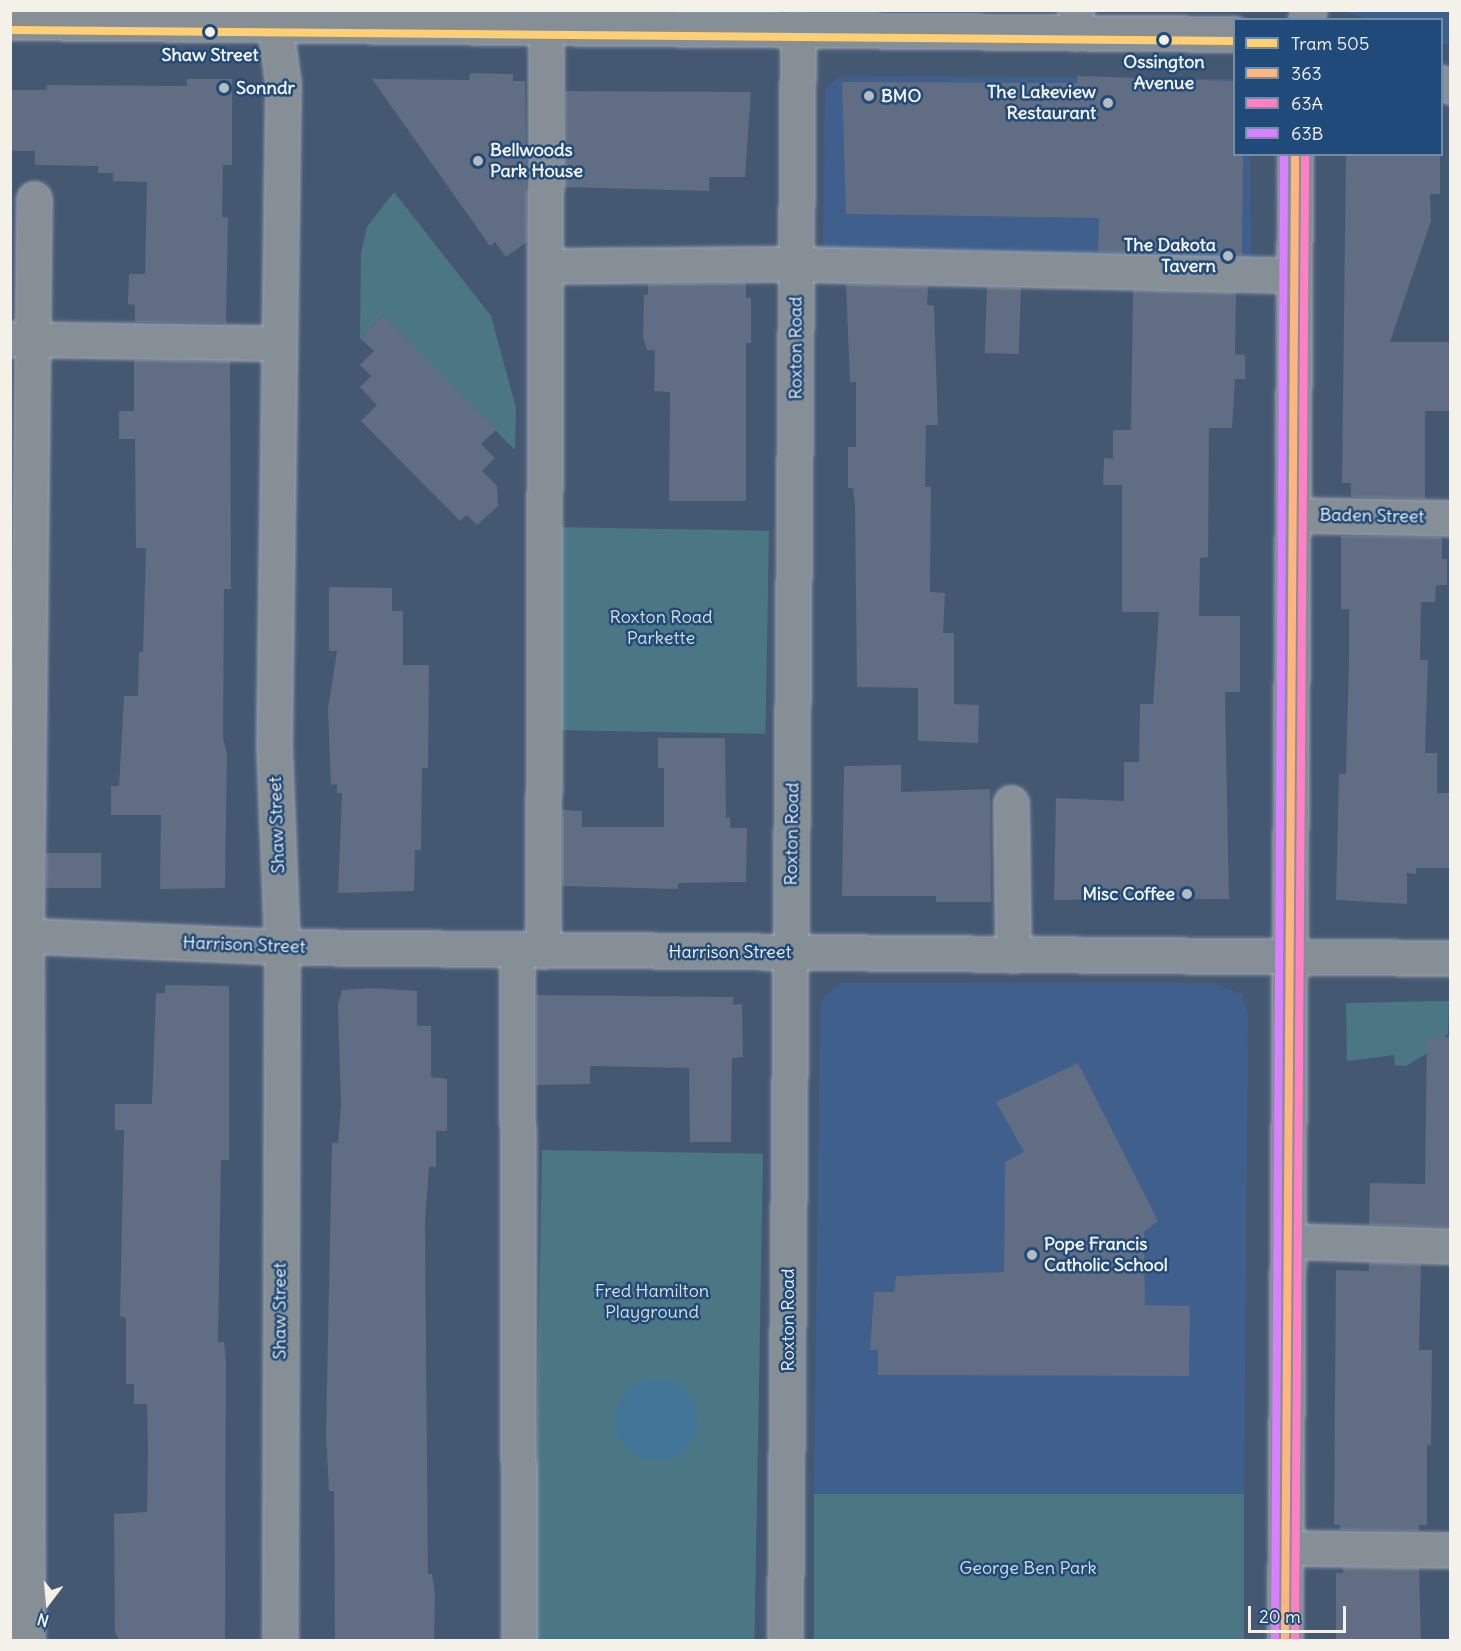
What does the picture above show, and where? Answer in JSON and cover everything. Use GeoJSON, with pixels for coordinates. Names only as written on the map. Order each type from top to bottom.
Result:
{"type":"FeatureCollection","features":[{"type":"Feature","properties":{"kind":"street"},"geometry":{"type":"LineString","coordinates":[[10,22],[275,18],[798,28],[1075,22],[1233,34]]}},
{"type":"Feature","properties":{"kind":"street","name":"Shaw Street"},"geometry":{"type":"LineString","coordinates":[[275,18],[283,84],[274,745],[282,947],[280,1641]]}},
{"type":"Feature","properties":{"kind":"street"},"geometry":{"type":"LineString","coordinates":[[519,1641],[530,951],[545,266],[526,22]]}},
{"type":"Feature","properties":{"kind":"street","name":"Roxton Road"},"geometry":{"type":"LineString","coordinates":[[785,1641],[798,28]]}},
{"type":"Feature","properties":{"kind":"street"},"geometry":{"type":"LineString","coordinates":[[1285,1641],[1295,156]]}},
{"type":"Feature","properties":{"kind":"street"},"geometry":{"type":"LineString","coordinates":[[27,1641],[18,935],[22,339],[34,199]]}},
{"type":"Feature","properties":{"kind":"street"},"geometry":{"type":"LineString","coordinates":[[545,266],[797,264],[1293,275]]}},
{"type":"Feature","properties":{"kind":"street"},"geometry":{"type":"LineString","coordinates":[[22,339],[278,344]]}},
{"type":"Feature","properties":{"kind":"street","name":"Baden Street"},"geometry":{"type":"LineString","coordinates":[[1293,515],[1450,518]]}},
{"type":"Feature","properties":{"kind":"street"},"geometry":{"type":"LineString","coordinates":[[1011,803],[1013,955]]}},
{"type":"Feature","properties":{"kind":"street","name":"Harrison Street"},"geometry":{"type":"LineString","coordinates":[[18,935],[282,947],[530,951],[1450,958]]}},
{"type":"Feature","properties":{"kind":"street"},"geometry":{"type":"LineString","coordinates":[[1288,1241],[1450,1246]]}},
{"type":"Feature","properties":{"kind":"street"},"geometry":{"type":"LineString","coordinates":[[1286,1548],[1450,1550]]}},
{"type":"Feature","properties":{"kind":"shaded area"},"geometry":{"type":"Polygon","coordinates":[[[1342,11],[1450,11],[1450,46],[1443,43],[1443,18],[1366,18],[1342,11]]]}},
{"type":"Feature","properties":{"kind":"shaded area"},"geometry":{"type":"Polygon","coordinates":[[[840,76],[1233,79],[1233,156],[1250,156],[1251,266],[823,261],[825,89],[840,76]]]}},
{"type":"Feature","properties":{"kind":"shaded area","name":"Pope Francis Catholic School"},"geometry":{"type":"Polygon","coordinates":[[[841,983],[1214,983],[1242,994],[1248,1015],[1244,1494],[814,1496],[820,1011],[824,996],[841,983]]]}},
{"type":"Feature","properties":{"kind":"shaded area"},"geometry":{"type":"Polygon","coordinates":[[[649,1379],[665,1379],[680,1386],[691,1397],[698,1412],[695,1436],[686,1449],[665,1461],[649,1461],[634,1454],[623,1443],[616,1428],[616,1412],[623,1397],[634,1386],[649,1379]]]}},
{"type":"Feature","properties":{"kind":"green space"},"geometry":{"type":"Polygon","coordinates":[[[394,192],[491,316],[516,408],[515,450],[383,315],[360,338],[361,253],[367,227],[394,192]]]}},
{"type":"Feature","properties":{"kind":"green space","name":"Roxton Road Parkette"},"geometry":{"type":"Polygon","coordinates":[[[553,527],[769,531],[765,734],[549,730],[553,527]]]}},
{"type":"Feature","properties":{"kind":"green space"},"geometry":{"type":"Polygon","coordinates":[[[1449,1001],[1448,1033],[1436,1048],[1406,1066],[1395,1065],[1394,1055],[1347,1061],[1346,1003],[1449,1001]]]}},
{"type":"Feature","properties":{"kind":"green space","name":"Fred Hamilton Playground"},"geometry":{"type":"Polygon","coordinates":[[[542,1150],[763,1154],[754,1640],[533,1640],[542,1150]]]}},
{"type":"Feature","properties":{"kind":"green space","name":"George Ben Park"},"geometry":{"type":"Polygon","coordinates":[[[814,1494],[1244,1494],[1244,1640],[814,1640],[814,1494]]]}},
{"type":"Feature","properties":{"kind":"building","name":"Bellwoods Park House"},"geometry":{"type":"Polygon","coordinates":[[[470,73],[513,74],[513,81],[525,81],[527,242],[506,257],[495,242],[490,246],[372,79],[469,80],[470,73]]]}},
{"type":"Feature","properties":{"kind":"building"},"geometry":{"type":"Polygon","coordinates":[[[1077,76],[1233,81],[1233,156],[1243,156],[1242,255],[1098,252],[1099,218],[846,214],[842,82],[1077,83],[1077,76]]]}},
{"type":"Feature","properties":{"kind":"building"},"geometry":{"type":"Polygon","coordinates":[[[187,79],[232,79],[232,165],[223,165],[222,217],[228,217],[226,323],[135,322],[135,305],[128,304],[129,274],[145,274],[147,182],[113,181],[113,173],[98,173],[98,166],[35,165],[35,151],[10,151],[10,90],[47,90],[47,85],[187,86],[187,79]]]}},
{"type":"Feature","properties":{"kind":"building"},"geometry":{"type":"Polygon","coordinates":[[[565,91],[751,92],[745,177],[709,177],[709,191],[564,187],[565,91]]]}},
{"type":"Feature","properties":{"kind":"building"},"geometry":{"type":"Polygon","coordinates":[[[1346,156],[1440,156],[1440,194],[1430,194],[1431,221],[1390,342],[1450,342],[1450,411],[1425,411],[1425,499],[1351,497],[1351,483],[1342,483],[1346,156]]]}},
{"type":"Feature","properties":{"kind":"building"},"geometry":{"type":"Polygon","coordinates":[[[746,283],[746,298],[751,298],[751,343],[746,343],[746,501],[669,501],[670,392],[654,391],[655,350],[647,350],[643,337],[644,295],[648,295],[648,284],[746,283]]]}},
{"type":"Feature","properties":{"kind":"building"},"geometry":{"type":"Polygon","coordinates":[[[846,284],[928,286],[927,305],[934,306],[938,425],[926,425],[925,487],[931,487],[930,592],[945,593],[943,633],[954,633],[954,704],[979,705],[978,743],[918,741],[918,688],[857,687],[855,504],[853,488],[848,488],[848,447],[856,447],[856,382],[850,382],[846,284]]]}},
{"type":"Feature","properties":{"kind":"building"},"geometry":{"type":"Polygon","coordinates":[[[987,287],[1021,288],[1019,354],[985,353],[987,287]]]}},
{"type":"Feature","properties":{"kind":"building"},"geometry":{"type":"Polygon","coordinates":[[[1133,290],[1236,292],[1235,354],[1245,355],[1245,379],[1235,379],[1232,428],[1209,428],[1208,557],[1200,558],[1199,616],[1240,616],[1240,692],[1225,692],[1229,899],[1054,900],[1056,798],[1124,801],[1124,762],[1139,762],[1140,704],[1153,704],[1159,612],[1122,612],[1122,485],[1103,485],[1104,458],[1113,459],[1113,430],[1131,430],[1133,290]]]}},
{"type":"Feature","properties":{"kind":"building"},"geometry":{"type":"Polygon","coordinates":[[[383,315],[496,430],[481,444],[495,458],[482,471],[497,486],[498,506],[477,525],[467,515],[460,521],[361,421],[377,405],[360,387],[371,376],[360,365],[374,351],[360,338],[383,315]]]}},
{"type":"Feature","properties":{"kind":"building"},"geometry":{"type":"Polygon","coordinates":[[[134,360],[230,361],[231,589],[224,589],[223,737],[227,754],[225,888],[160,889],[161,815],[111,815],[111,786],[119,786],[124,696],[138,696],[139,652],[143,652],[146,548],[136,548],[135,439],[119,439],[119,411],[134,411],[134,360]]]}},
{"type":"Feature","properties":{"kind":"building"},"geometry":{"type":"Polygon","coordinates":[[[1341,536],[1442,537],[1442,559],[1447,559],[1447,585],[1436,585],[1435,602],[1421,602],[1420,660],[1428,660],[1425,753],[1437,753],[1437,793],[1450,793],[1450,868],[1416,868],[1416,874],[1407,873],[1407,904],[1336,900],[1339,774],[1346,774],[1349,658],[1349,609],[1341,609],[1341,536]]]}},
{"type":"Feature","properties":{"kind":"building"},"geometry":{"type":"Polygon","coordinates":[[[329,587],[392,588],[392,611],[403,611],[403,665],[429,665],[428,768],[422,768],[421,850],[415,850],[414,891],[338,893],[342,793],[337,793],[337,784],[331,785],[328,709],[337,651],[329,651],[329,587]]]}},
{"type":"Feature","properties":{"kind":"building"},"geometry":{"type":"Polygon","coordinates":[[[658,738],[725,738],[726,818],[730,817],[730,828],[747,828],[746,882],[678,883],[678,889],[562,886],[562,810],[582,811],[582,827],[664,827],[664,768],[658,768],[658,738]]]}},
{"type":"Feature","properties":{"kind":"building"},"geometry":{"type":"Polygon","coordinates":[[[901,765],[901,792],[990,789],[991,902],[936,902],[936,896],[842,896],[844,766],[901,765]]]}},
{"type":"Feature","properties":{"kind":"building"},"geometry":{"type":"Polygon","coordinates":[[[46,853],[101,853],[101,888],[46,888],[46,853]]]}},
{"type":"Feature","properties":{"kind":"building"},"geometry":{"type":"Polygon","coordinates":[[[165,985],[229,986],[229,1160],[221,1160],[218,1342],[224,1342],[226,1360],[225,1641],[119,1641],[115,1632],[114,1514],[147,1512],[148,1453],[147,1404],[134,1404],[134,1384],[126,1384],[126,1318],[120,1316],[124,1130],[115,1130],[115,1104],[152,1104],[156,993],[165,993],[165,985]]]}},
{"type":"Feature","properties":{"kind":"building"},"geometry":{"type":"Polygon","coordinates":[[[373,988],[417,991],[417,1026],[431,1026],[431,1077],[447,1079],[447,1131],[436,1131],[436,1167],[429,1167],[425,1222],[428,1574],[432,1574],[435,1593],[434,1641],[335,1641],[334,1491],[329,1491],[326,1434],[332,1143],[338,1143],[341,1106],[338,1005],[342,990],[373,988]]]}},
{"type":"Feature","properties":{"kind":"building"},"geometry":{"type":"Polygon","coordinates":[[[536,995],[733,997],[733,1005],[742,1004],[743,1057],[732,1058],[731,1142],[690,1142],[689,1068],[590,1066],[590,1084],[536,1085],[536,995]]]}},
{"type":"Feature","properties":{"kind":"building"},"geometry":{"type":"Polygon","coordinates":[[[1427,1037],[1450,1037],[1450,1227],[1369,1225],[1370,1183],[1425,1184],[1427,1037]]]}},
{"type":"Feature","properties":{"kind":"building"},"geometry":{"type":"Polygon","coordinates":[[[1078,1063],[1158,1221],[1144,1232],[1145,1305],[1190,1306],[1189,1376],[878,1375],[878,1350],[870,1350],[874,1292],[894,1292],[896,1276],[1004,1272],[1005,1162],[1024,1152],[996,1102],[1078,1063]]]}},
{"type":"Feature","properties":{"kind":"building"},"geometry":{"type":"Polygon","coordinates":[[[1369,1262],[1421,1264],[1419,1350],[1432,1350],[1431,1445],[1427,1445],[1427,1525],[1419,1525],[1419,1531],[1340,1530],[1340,1525],[1334,1525],[1336,1270],[1369,1271],[1369,1262]]]}},
{"type":"Feature","properties":{"kind":"building"},"geometry":{"type":"Polygon","coordinates":[[[1343,1567],[1419,1568],[1421,1641],[1336,1641],[1336,1573],[1343,1573],[1343,1567]]]}},
{"type":"Feature","properties":{"kind":"tram line","name":"505"},"geometry":{"type":"LineString","coordinates":[[10,30],[1233,41]]}},
{"type":"Feature","properties":{"kind":"transit line","name":"63B"},"geometry":{"type":"LineString","coordinates":[[1275,1640],[1284,156]]}},
{"type":"Feature","properties":{"kind":"transit line","name":"363"},"geometry":{"type":"LineString","coordinates":[[1285,1640],[1295,156]]}},
{"type":"Feature","properties":{"kind":"transit line","name":"63A"},"geometry":{"type":"LineString","coordinates":[[1295,1640],[1305,156]]}},
{"type":"Feature","properties":{"kind":"place","name":"Shaw Street"},"geometry":{"type":"Point","coordinates":[210,32]}},
{"type":"Feature","properties":{"kind":"place","name":"Ossington Avenue"},"geometry":{"type":"Point","coordinates":[1164,40]}},
{"type":"Feature","properties":{"kind":"place","name":"Sonndr"},"geometry":{"type":"Point","coordinates":[224,88]}},
{"type":"Feature","properties":{"kind":"place","name":"BMO"},"geometry":{"type":"Point","coordinates":[869,96]}},
{"type":"Feature","properties":{"kind":"place","name":"The Lakeview Restaurant"},"geometry":{"type":"Point","coordinates":[1108,103]}},
{"type":"Feature","properties":{"kind":"place","name":"Bellwoods Park House"},"geometry":{"type":"Point","coordinates":[478,161]}},
{"type":"Feature","properties":{"kind":"place","name":"The Dakota Tavern"},"geometry":{"type":"Point","coordinates":[1228,256]}},
{"type":"Feature","properties":{"kind":"place","name":"Misc Coffee"},"geometry":{"type":"Point","coordinates":[1187,894]}},
{"type":"Feature","properties":{"kind":"place","name":"Pope Francis Catholic School"},"geometry":{"type":"Point","coordinates":[1032,1255]}}]}
